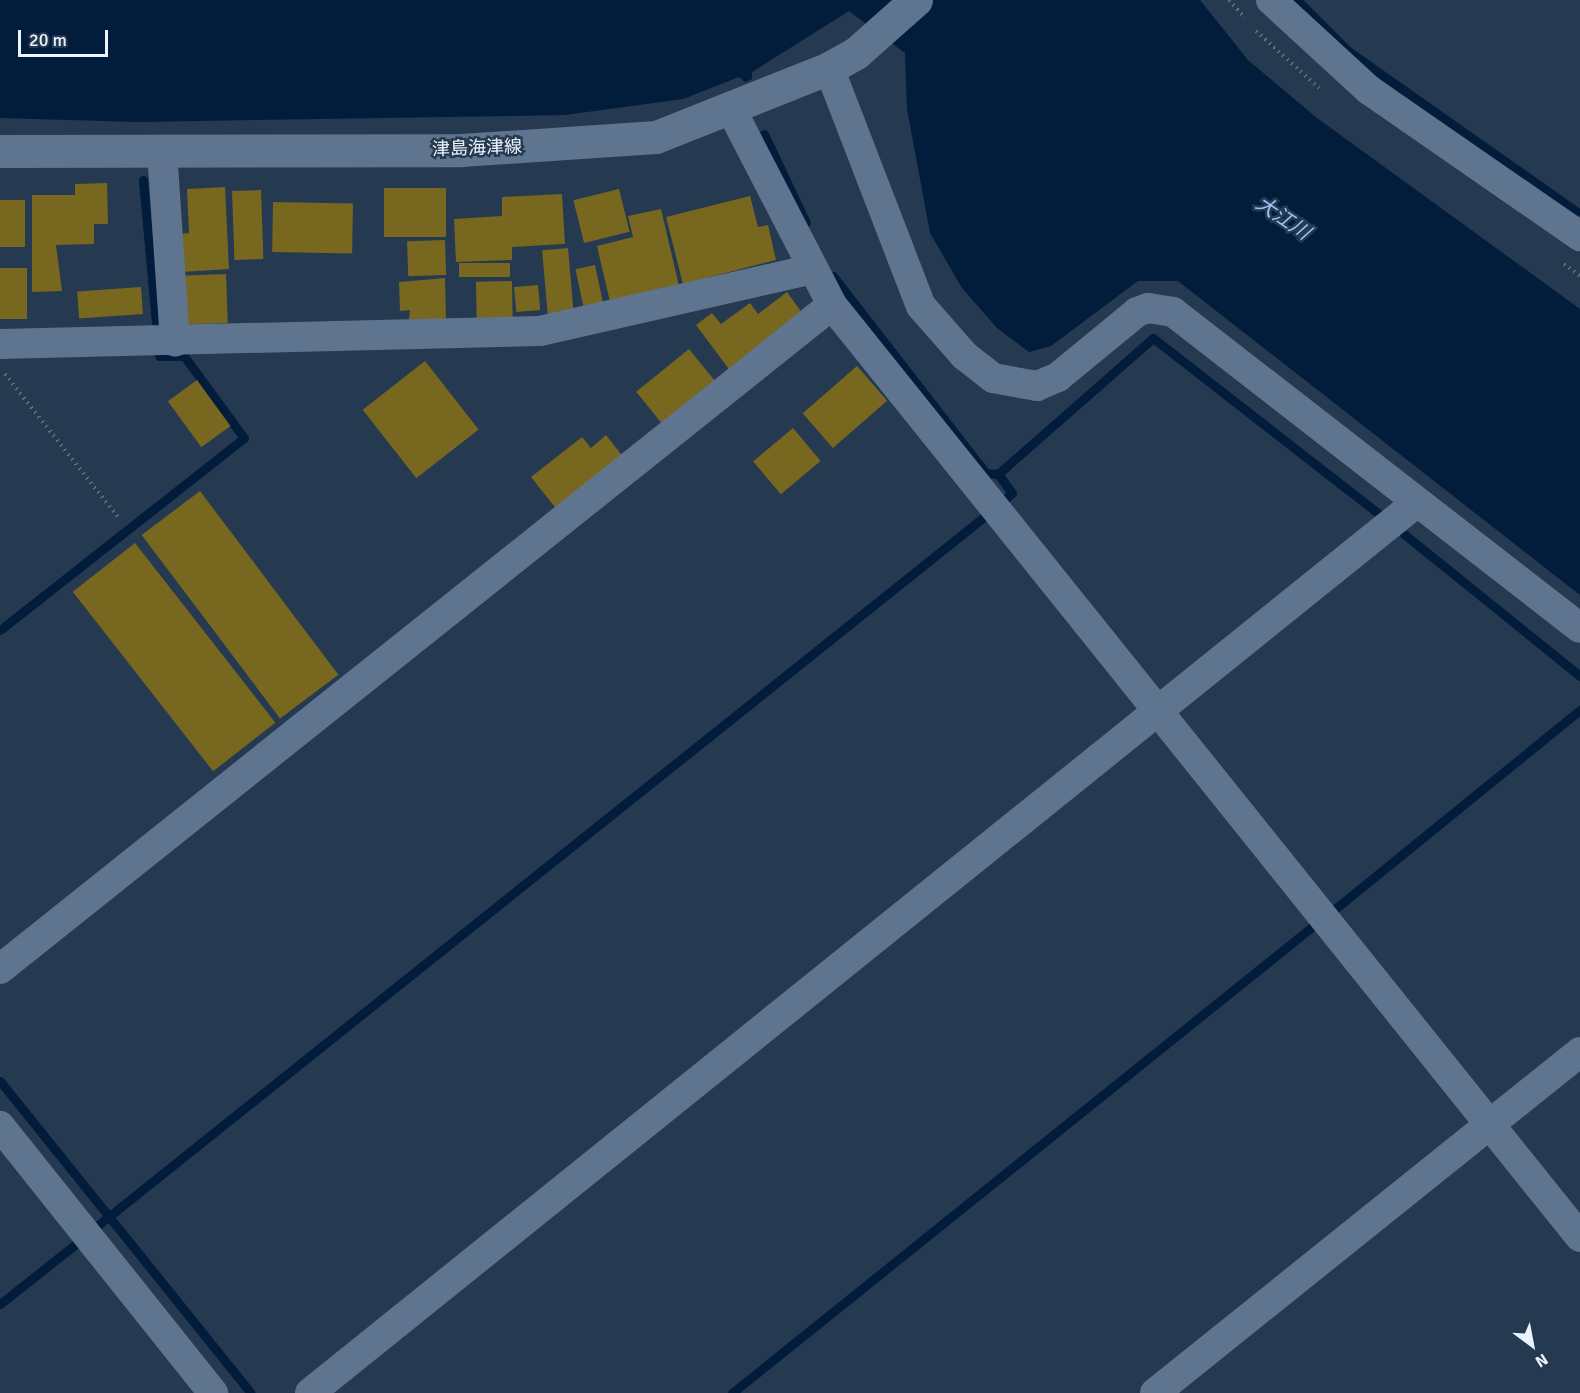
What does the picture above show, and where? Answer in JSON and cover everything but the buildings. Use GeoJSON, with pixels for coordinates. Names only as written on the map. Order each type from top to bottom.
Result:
{"type":"FeatureCollection","features":[{"type":"Feature","properties":{"kind":"main road","name":"津島海津線"},"geometry":{"type":"LineString","coordinates":[[0,151],[573,145],[656,137],[732,111],[843,60],[916,0]]}},
{"type":"Feature","properties":{"kind":"street"},"geometry":{"type":"LineString","coordinates":[[1271,0],[1368,90],[1578,231]]}},
{"type":"Feature","properties":{"kind":"street"},"geometry":{"type":"LineString","coordinates":[[843,60],[921,306],[965,356],[993,378],[1037,386],[1058,377],[1137,312],[1148,308],[1173,312],[1416,503],[1580,628]]}},
{"type":"Feature","properties":{"kind":"street"},"geometry":{"type":"LineString","coordinates":[[732,111],[810,270],[832,305],[1580,1237]]}},
{"type":"Feature","properties":{"kind":"street"},"geometry":{"type":"LineString","coordinates":[[162,151],[175,342]]}},
{"type":"Feature","properties":{"kind":"street"},"geometry":{"type":"LineString","coordinates":[[0,344],[175,342],[540,330],[810,270]]}},
{"type":"Feature","properties":{"kind":"street"},"geometry":{"type":"LineString","coordinates":[[0,969],[832,305]]}},
{"type":"Feature","properties":{"kind":"street"},"geometry":{"type":"LineString","coordinates":[[310,1393],[1160,714],[1416,503]]}},
{"type":"Feature","properties":{"kind":"street"},"geometry":{"type":"LineString","coordinates":[[1155,1393],[1580,1052]]}},
{"type":"Feature","properties":{"kind":"street"},"geometry":{"type":"LineString","coordinates":[[0,1126],[213,1393]]}},
{"type":"Feature","properties":{"kind":"path"},"geometry":{"type":"LineString","coordinates":[[0,368],[118,517]]}},
{"type":"Feature","properties":{"kind":"water","name":"大江川"},"geometry":{"type":"Polygon","coordinates":[[[0,0],[1200,0],[1248,60],[1317,118],[1580,309],[1580,595],[1178,281],[1138,281],[1051,346],[1029,352],[997,328],[962,288],[930,233],[907,109],[905,53],[849,11],[752,72],[752,79],[745,82],[739,77],[683,99],[565,115],[138,122],[0,118],[0,0]]]}},
{"type":"Feature","properties":{"kind":"waterway"},"geometry":{"type":"LineString","coordinates":[[1297,0],[1348,51],[1576,211]]}},
{"type":"Feature","properties":{"kind":"waterway"},"geometry":{"type":"LineString","coordinates":[[764,134],[806,223]]}},
{"type":"Feature","properties":{"kind":"waterway"},"geometry":{"type":"LineString","coordinates":[[143,180],[156,322]]}},
{"type":"Feature","properties":{"kind":"waterway"},"geometry":{"type":"LineString","coordinates":[[833,276],[986,473],[998,474]]}},
{"type":"Feature","properties":{"kind":"waterway"},"geometry":{"type":"LineString","coordinates":[[1005,499],[1012,493],[998,474],[1153,338],[1379,514]]}},
{"type":"Feature","properties":{"kind":"waterway"},"geometry":{"type":"LineString","coordinates":[[0,630],[244,438],[184,356],[159,356]]}},
{"type":"Feature","properties":{"kind":"waterway"},"geometry":{"type":"LineString","coordinates":[[97,1226],[985,516]]}},
{"type":"Feature","properties":{"kind":"waterway"},"geometry":{"type":"LineString","coordinates":[[1404,534],[1580,676]]}},
{"type":"Feature","properties":{"kind":"waterway"},"geometry":{"type":"LineString","coordinates":[[1335,909],[1580,710]]}},
{"type":"Feature","properties":{"kind":"waterway"},"geometry":{"type":"LineString","coordinates":[[732,1393],[1313,926]]}},
{"type":"Feature","properties":{"kind":"waterway"},"geometry":{"type":"LineString","coordinates":[[0,1081],[251,1393]]}},
{"type":"Feature","properties":{"kind":"waterway"},"geometry":{"type":"LineString","coordinates":[[0,1304],[77,1243]]}}]}
